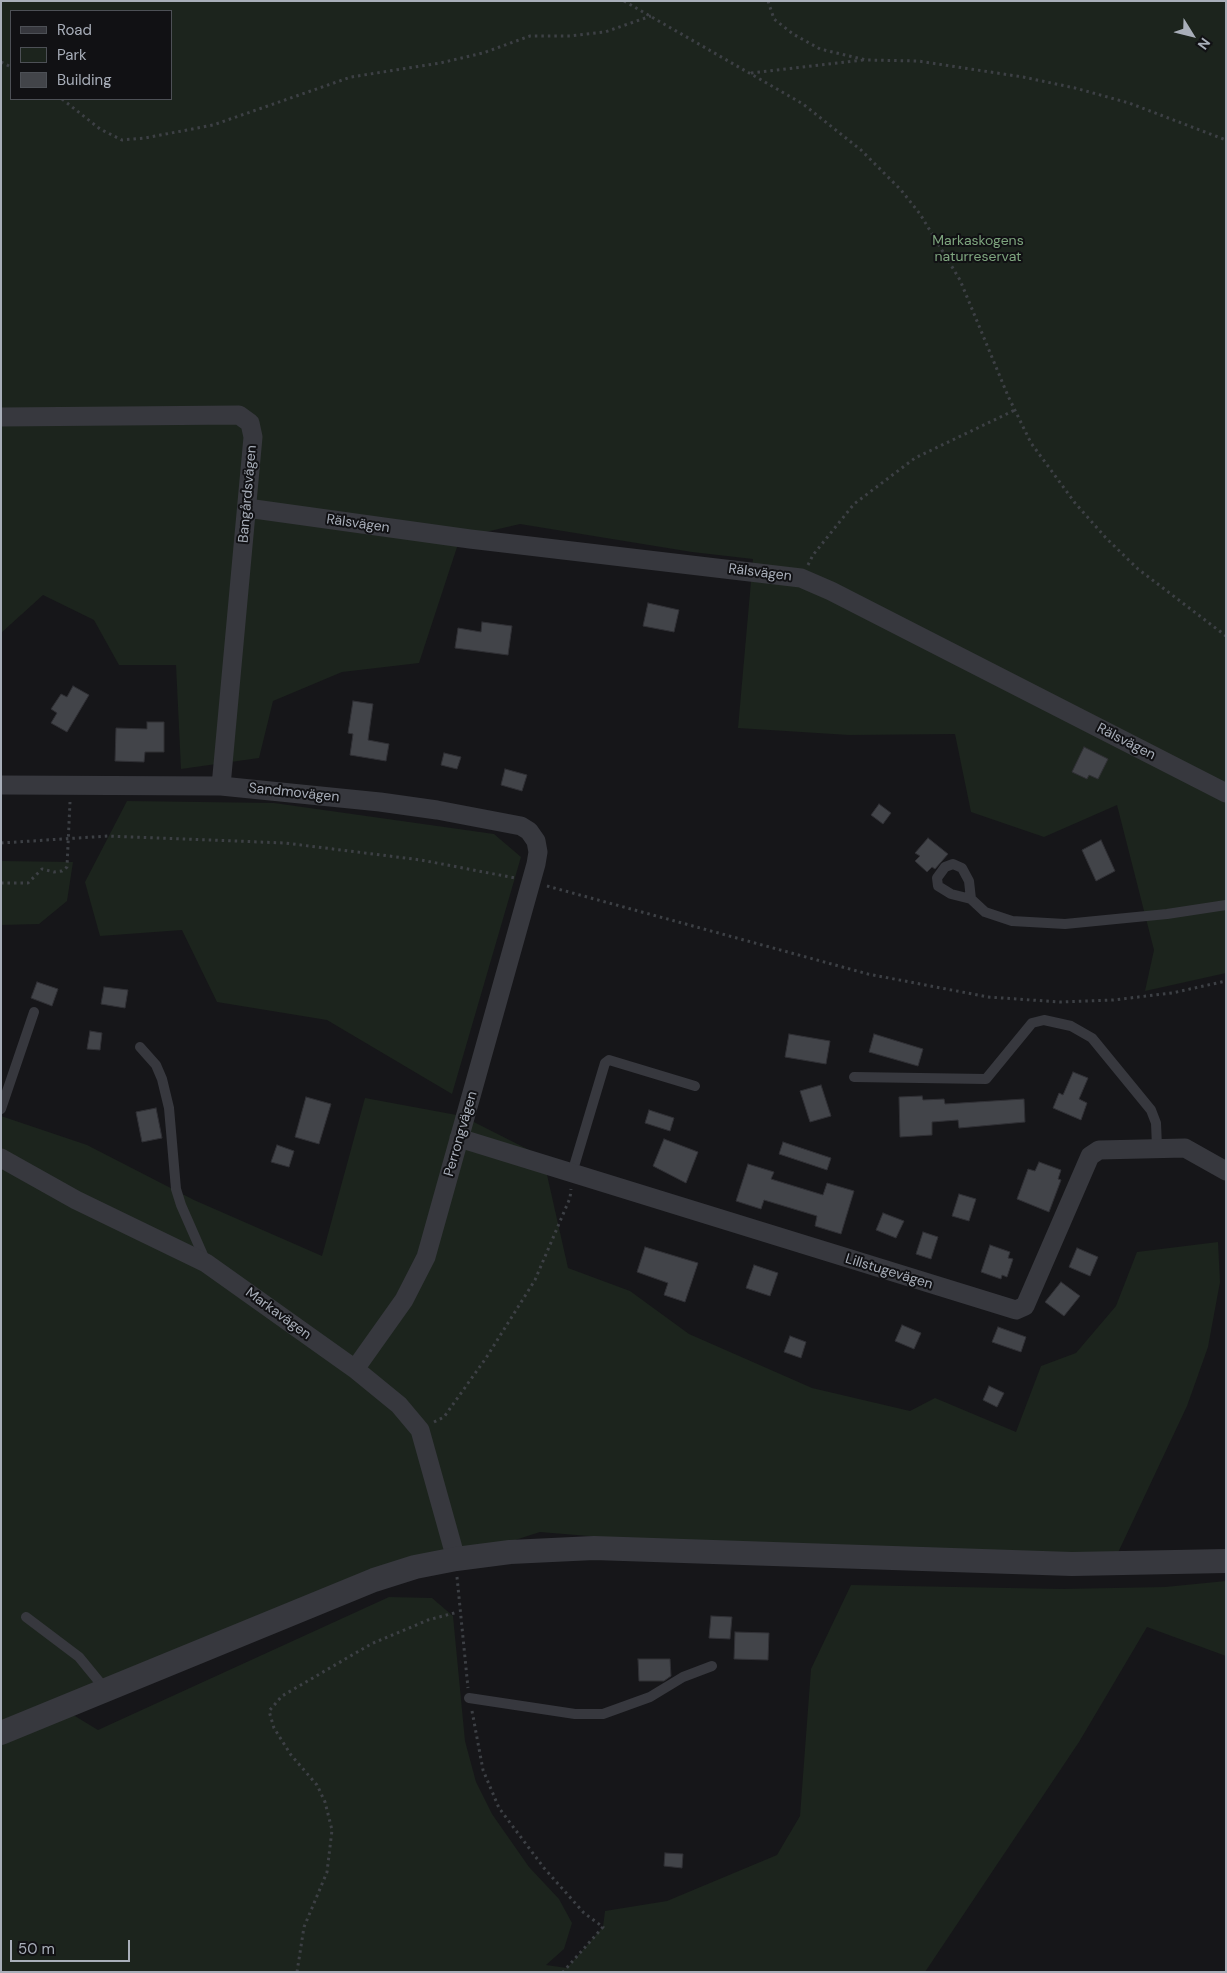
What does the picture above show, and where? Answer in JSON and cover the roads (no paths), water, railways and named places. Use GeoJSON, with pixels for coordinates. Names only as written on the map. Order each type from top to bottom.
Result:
{"type":"FeatureCollection","features":[{"type":"Feature","properties":{"kind":"street","name":"Bangårdsvägen"},"geometry":{"type":"LineString","coordinates":[[1,417],[239,415],[250,423],[253,437],[222,786]]}},
{"type":"Feature","properties":{"kind":"street","name":"Rälsvägen"},"geometry":{"type":"LineString","coordinates":[[247,508],[470,539],[801,578],[831,591],[1226,793]]}},
{"type":"Feature","properties":{"kind":"street","name":"Sandmovägen"},"geometry":{"type":"LineString","coordinates":[[1,785],[222,786],[380,802],[437,810],[521,826],[529,831],[536,841],[538,852],[531,882]]}},
{"type":"Feature","properties":{"kind":"street","name":"Perrongvägen"},"geometry":{"type":"LineString","coordinates":[[355,1369],[390,1321],[417,1278],[426,1257],[531,882]]}},
{"type":"Feature","properties":{"kind":"street","name":"Lillstugevägen"},"geometry":{"type":"LineString","coordinates":[[459,1138],[1016,1310],[1025,1306],[1090,1156],[1099,1150],[1157,1147],[1184,1148],[1226,1171]]}},
{"type":"Feature","properties":{"kind":"street","name":"Markavägen"},"geometry":{"type":"LineString","coordinates":[[1,1158],[76,1200],[206,1263],[355,1369],[399,1405],[420,1430],[430,1458],[456,1559]]}},
{"type":"Feature","properties":{"kind":"street"},"geometry":{"type":"LineString","coordinates":[[1,1733],[374,1580],[415,1567],[456,1559],[510,1552],[594,1548],[1072,1564],[1226,1561]]}},
{"type":"Feature","properties":{"kind":"lane"},"geometry":{"type":"LineString","coordinates":[[971,899],[985,912],[1012,921],[1065,924],[1167,914],[1226,905]]}},
{"type":"Feature","properties":{"kind":"lane"},"geometry":{"type":"LineString","coordinates":[[1,1109],[34,1012]]}},
{"type":"Feature","properties":{"kind":"lane"},"geometry":{"type":"LineString","coordinates":[[854,1078],[986,1079],[1032,1023],[1044,1020],[1071,1026],[1092,1038],[1150,1110],[1156,1123],[1157,1147]]}},
{"type":"Feature","properties":{"kind":"lane"},"geometry":{"type":"LineString","coordinates":[[140,1047],[156,1065],[162,1079],[169,1108],[176,1189],[206,1263]]}},
{"type":"Feature","properties":{"kind":"lane"},"geometry":{"type":"LineString","coordinates":[[572,1173],[605,1063],[609,1060],[695,1086]]}},
{"type":"Feature","properties":{"kind":"lane"},"geometry":{"type":"LineString","coordinates":[[26,1617],[80,1657],[107,1690]]}},
{"type":"Feature","properties":{"kind":"lane"},"geometry":{"type":"LineString","coordinates":[[469,1698],[575,1714],[603,1714],[650,1697],[683,1676],[712,1666]]}},
{"type":"Feature","properties":{"kind":"park label","name":"Markaskogens naturreservat"},"geometry":{"type":"Point","coordinates":[978,250]}}]}
